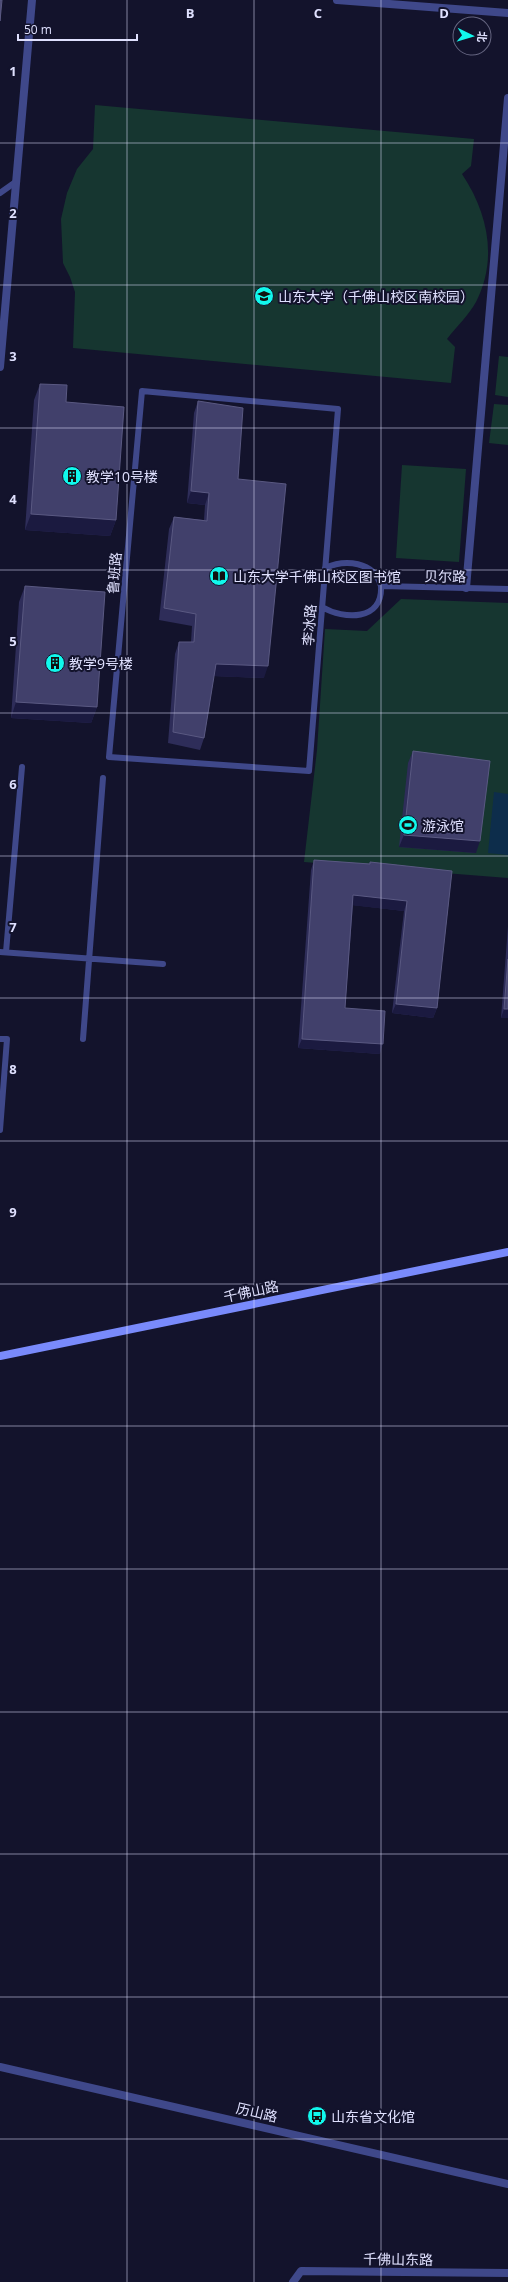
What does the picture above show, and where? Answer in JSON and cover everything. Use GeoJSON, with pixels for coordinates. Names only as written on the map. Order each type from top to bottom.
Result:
{"type":"FeatureCollection","features":[{"type":"Feature","properties":{"kind":"main road","name":"千佛山路"},"geometry":{"type":"LineString","coordinates":[[0,1356],[508,1252]]}},
{"type":"Feature","properties":{"kind":"street"},"geometry":{"type":"LineString","coordinates":[[0,367],[32,0]]}},
{"type":"Feature","properties":{"kind":"street"},"geometry":{"type":"LineString","coordinates":[[337,0],[508,13]]}},
{"type":"Feature","properties":{"kind":"street"},"geometry":{"type":"LineString","coordinates":[[466,588],[508,98]]}},
{"type":"Feature","properties":{"kind":"street","name":"历山路"},"geometry":{"type":"LineString","coordinates":[[0,2067],[508,2184]]}},
{"type":"Feature","properties":{"kind":"street","name":"千佛山东路"},"geometry":{"type":"LineString","coordinates":[[293,2282],[301,2271],[508,2273]]}},
{"type":"Feature","properties":{"kind":"lane"},"geometry":{"type":"LineString","coordinates":[[0,193],[17,181]]}},
{"type":"Feature","properties":{"kind":"lane","name":"李冰路"},"geometry":{"type":"LineString","coordinates":[[142,391],[338,408],[309,771]]}},
{"type":"Feature","properties":{"kind":"lane","name":"鲁班路"},"geometry":{"type":"LineString","coordinates":[[142,391],[110,757],[309,771]]}},
{"type":"Feature","properties":{"kind":"lane"},"geometry":{"type":"LineString","coordinates":[[322,607],[333,614],[346,616],[359,615],[370,610],[378,602],[380,586],[372,572],[362,565],[349,562],[336,563],[325,568]]}},
{"type":"Feature","properties":{"kind":"lane","name":"贝尔路"},"geometry":{"type":"LineString","coordinates":[[380,586],[508,589]]}},
{"type":"Feature","properties":{"kind":"lane"},"geometry":{"type":"LineString","coordinates":[[22,767],[3,952],[163,964]]}},
{"type":"Feature","properties":{"kind":"lane"},"geometry":{"type":"LineString","coordinates":[[83,1039],[103,778]]}},
{"type":"Feature","properties":{"kind":"lane"},"geometry":{"type":"LineString","coordinates":[[0,1039],[7,1039],[0,1130]]}},
{"type":"Feature","properties":{"kind":"green space"},"geometry":{"type":"Polygon","coordinates":[[[95,105],[474,139],[471,166],[462,174],[471,189],[484,220],[487,236],[487,269],[483,286],[476,302],[447,339],[455,347],[451,383],[73,348],[75,292],[63,263],[61,219],[67,193],[77,169],[93,149],[95,105]]]}},
{"type":"Feature","properties":{"kind":"green space"},"geometry":{"type":"Polygon","coordinates":[[[499,356],[508,357],[508,397],[495,395],[499,356]]]}},
{"type":"Feature","properties":{"kind":"green space"},"geometry":{"type":"Polygon","coordinates":[[[494,404],[508,405],[508,445],[489,443],[494,404]]]}},
{"type":"Feature","properties":{"kind":"green space"},"geometry":{"type":"Polygon","coordinates":[[[402,465],[466,469],[459,562],[396,558],[402,465]]]}},
{"type":"Feature","properties":{"kind":"green space"},"geometry":{"type":"Polygon","coordinates":[[[401,599],[508,603],[508,878],[304,862],[317,750],[325,629],[367,631],[401,599]]]}},
{"type":"Feature","properties":{"kind":"water"},"geometry":{"type":"Polygon","coordinates":[[[494,792],[508,794],[508,855],[488,853],[494,792]]]}},
{"type":"Feature","properties":{"kind":"building"},"geometry":{"type":"Polygon","coordinates":[[[0,0],[2,0],[0,21],[0,0]]]}},
{"type":"Feature","properties":{"kind":"building","name":"教学10号楼"},"geometry":{"type":"Polygon","coordinates":[[[40,384],[67,385],[66,402],[124,407],[116,520],[31,514],[40,384]]]}},
{"type":"Feature","properties":{"kind":"building","name":"山东大学千佛山校区图书馆"},"geometry":{"type":"Polygon","coordinates":[[[198,401],[243,408],[238,479],[286,484],[268,666],[216,664],[204,738],[173,732],[179,642],[194,642],[196,614],[164,608],[174,517],[207,521],[209,493],[191,491],[198,401]]]}},
{"type":"Feature","properties":{"kind":"building","name":"教学9号楼"},"geometry":{"type":"Polygon","coordinates":[[[25,586],[105,592],[97,707],[16,702],[25,586]]]}},
{"type":"Feature","properties":{"kind":"building"},"geometry":{"type":"Polygon","coordinates":[[[413,751],[490,761],[480,841],[404,835],[413,751]]]}},
{"type":"Feature","properties":{"kind":"building"},"geometry":{"type":"Polygon","coordinates":[[[314,860],[370,864],[370,862],[452,871],[437,1008],[396,1004],[407,901],[353,895],[345,1008],[385,1011],[383,1044],[302,1039],[314,860]]]}},
{"type":"Feature","properties":{"kind":"building"},"geometry":{"type":"Polygon","coordinates":[[[508,959],[508,1009],[504,1009],[508,959]]]}},
{"type":"Feature","properties":{"kind":"place","name":"山东大学（千佛山校区南校园）"},"geometry":{"type":"Point","coordinates":[264,296]}},
{"type":"Feature","properties":{"kind":"place","name":"教学10号楼"},"geometry":{"type":"Point","coordinates":[72,476]}},
{"type":"Feature","properties":{"kind":"place","name":"山东大学千佛山校区图书馆"},"geometry":{"type":"Point","coordinates":[219,576]}},
{"type":"Feature","properties":{"kind":"place","name":"教学9号楼"},"geometry":{"type":"Point","coordinates":[55,663]}},
{"type":"Feature","properties":{"kind":"place","name":"游泳馆"},"geometry":{"type":"Point","coordinates":[408,825]}},
{"type":"Feature","properties":{"kind":"place","name":"山东省文化馆"},"geometry":{"type":"Point","coordinates":[317,2116]}}]}
